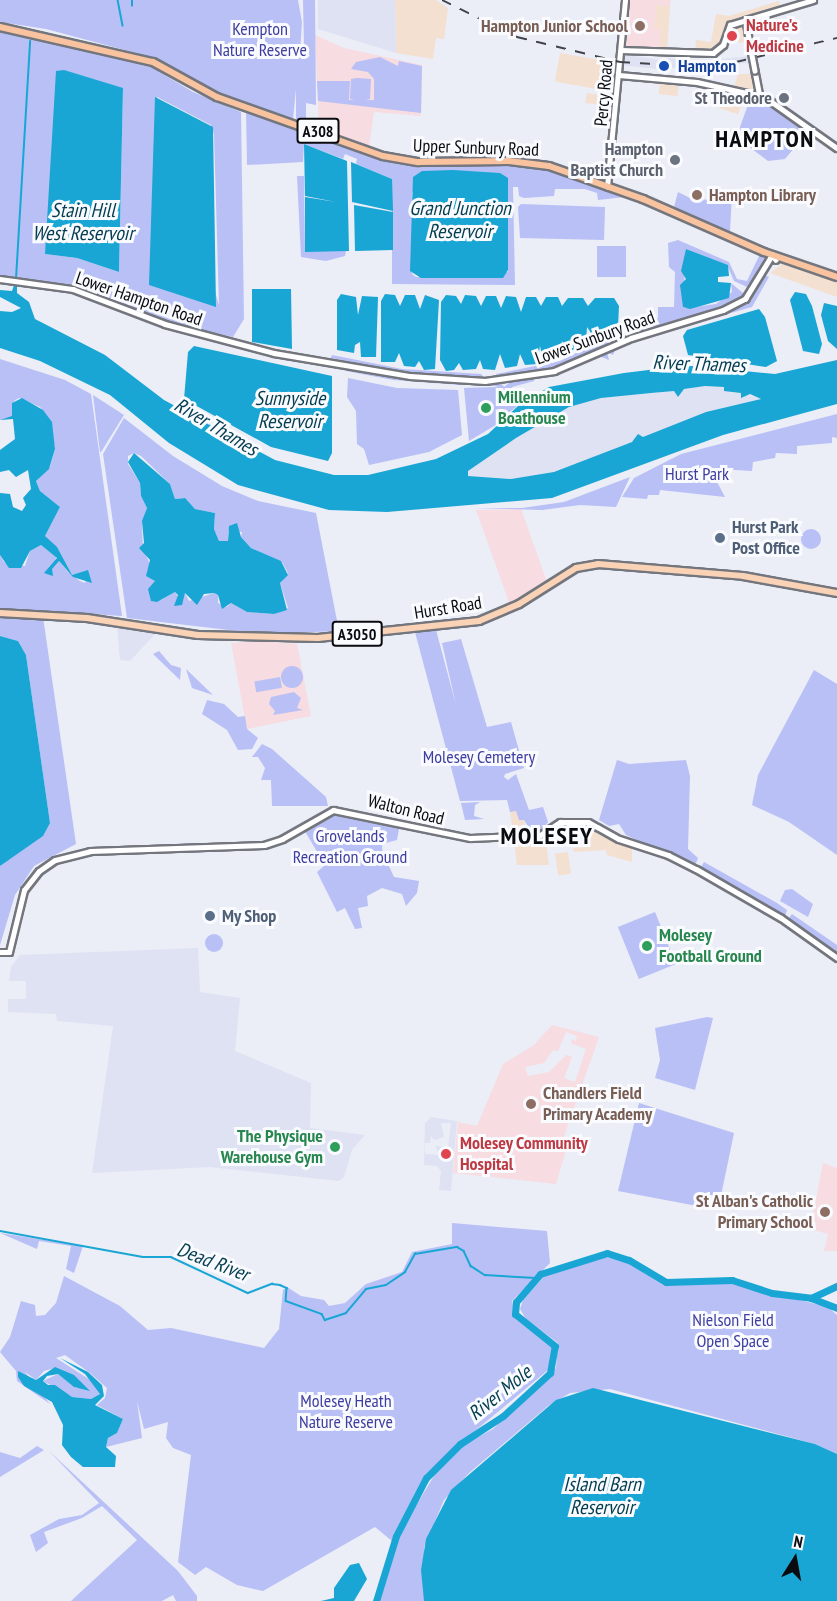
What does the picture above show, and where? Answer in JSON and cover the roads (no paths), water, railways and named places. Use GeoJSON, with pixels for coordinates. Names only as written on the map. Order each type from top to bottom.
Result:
{"type":"FeatureCollection","features":[{"type":"Feature","properties":{"kind":"highway","name":"Upper Sunbury Road"},"geometry":{"type":"LineString","coordinates":[[0,27],[153,62],[218,97],[383,156],[418,162],[530,163],[607,187],[777,258],[837,277]]}},
{"type":"Feature","properties":{"kind":"main road","name":"Hurst Road"},"geometry":{"type":"LineString","coordinates":[[0,613],[87,618],[198,635],[270,639],[447,626],[501,614],[576,568],[598,564],[733,575],[837,593]]}},
{"type":"Feature","properties":{"kind":"main road","name":"Walton Road"},"geometry":{"type":"LineString","coordinates":[[0,952],[9,952],[19,902],[27,885],[44,867],[61,857],[90,851],[264,845],[288,836],[316,816],[333,810],[470,838],[540,835],[560,822],[585,821],[620,840],[668,855],[696,869],[781,918],[837,958]]}},
{"type":"Feature","properties":{"kind":"street","name":"Percy Road"},"geometry":{"type":"LineString","coordinates":[[607,187],[625,0]]}},
{"type":"Feature","properties":{"kind":"street"},"geometry":{"type":"LineString","coordinates":[[621,50],[713,53],[723,45],[725,33],[730,25],[814,0]]}},
{"type":"Feature","properties":{"kind":"street"},"geometry":{"type":"LineString","coordinates":[[746,20],[760,96]]}},
{"type":"Feature","properties":{"kind":"street"},"geometry":{"type":"LineString","coordinates":[[619,75],[697,82],[760,96],[774,101],[837,148]]}},
{"type":"Feature","properties":{"kind":"street","name":"Lower Sunbury Road"},"geometry":{"type":"LineString","coordinates":[[232,344],[410,376],[506,380],[554,370],[631,338],[741,302],[767,265],[777,258]]}},
{"type":"Feature","properties":{"kind":"street","name":"Lower Hampton Road"},"geometry":{"type":"LineString","coordinates":[[0,279],[73,289],[232,344]]}},
{"type":"Feature","properties":{"kind":"water","name":"Stain Hill West Reservoir"},"geometry":{"type":"Polygon","coordinates":[[[64,70],[123,88],[119,272],[77,258],[45,254],[56,71],[64,70]]]}},
{"type":"Feature","properties":{"kind":"water"},"geometry":{"type":"Polygon","coordinates":[[[155,97],[213,127],[216,307],[149,285],[155,97]]]}},
{"type":"Feature","properties":{"kind":"water"},"geometry":{"type":"Polygon","coordinates":[[[304,144],[347,161],[349,251],[305,252],[305,197],[336,202],[305,196],[304,144]]]}},
{"type":"Feature","properties":{"kind":"water"},"geometry":{"type":"Polygon","coordinates":[[[351,162],[392,179],[393,211],[352,202],[351,162]]]}},
{"type":"Feature","properties":{"kind":"water","name":"Grand Junction Reservoir"},"geometry":{"type":"Polygon","coordinates":[[[422,171],[500,173],[508,178],[508,270],[503,278],[421,278],[410,271],[413,177],[422,171]]]}},
{"type":"Feature","properties":{"kind":"water"},"geometry":{"type":"Polygon","coordinates":[[[354,205],[393,212],[393,250],[355,251],[354,205]]]}},
{"type":"Feature","properties":{"kind":"water"},"geometry":{"type":"Polygon","coordinates":[[[686,249],[728,265],[729,276],[718,277],[718,282],[731,283],[729,298],[690,309],[683,307],[680,285],[686,279],[681,271],[686,249]]]}},
{"type":"Feature","properties":{"kind":"water"},"geometry":{"type":"Polygon","coordinates":[[[14,285],[17,285],[17,293],[29,302],[35,319],[105,355],[164,400],[275,460],[334,475],[368,475],[436,459],[488,434],[518,406],[549,387],[624,373],[665,368],[674,371],[677,367],[693,366],[775,374],[837,360],[837,404],[723,435],[552,498],[387,512],[329,510],[238,485],[169,443],[110,395],[40,361],[0,348],[0,311],[12,312],[21,308],[0,297],[0,290],[12,291],[14,285]],[[705,386],[684,389],[678,397],[674,391],[601,398],[569,407],[516,438],[468,471],[468,476],[511,479],[554,472],[632,442],[638,434],[643,437],[706,412],[761,399],[750,394],[741,398],[741,393],[724,391],[724,387],[705,386]]]}},
{"type":"Feature","properties":{"kind":"water"},"geometry":{"type":"Polygon","coordinates":[[[252,289],[291,289],[292,349],[252,342],[252,289]]]}},
{"type":"Feature","properties":{"kind":"water"},"geometry":{"type":"Polygon","coordinates":[[[795,292],[806,294],[812,306],[822,344],[819,354],[803,351],[790,300],[795,292]]]}},
{"type":"Feature","properties":{"kind":"water"},"geometry":{"type":"Polygon","coordinates":[[[341,294],[356,297],[358,315],[362,296],[378,297],[376,357],[361,357],[360,342],[355,345],[354,353],[337,350],[337,300],[341,294]]]}},
{"type":"Feature","properties":{"kind":"water"},"geometry":{"type":"Polygon","coordinates":[[[385,294],[395,295],[400,306],[405,295],[415,295],[420,309],[425,295],[439,300],[435,369],[424,370],[419,361],[415,367],[404,366],[399,353],[395,362],[381,362],[381,301],[385,294]]]}},
{"type":"Feature","properties":{"kind":"water"},"geometry":{"type":"Polygon","coordinates":[[[446,295],[456,296],[461,304],[465,295],[476,296],[481,306],[486,296],[496,296],[501,308],[506,296],[516,297],[521,312],[526,297],[536,297],[541,306],[546,297],[558,297],[562,306],[568,298],[583,298],[588,306],[595,298],[614,298],[619,306],[618,327],[595,339],[587,327],[586,343],[569,352],[562,341],[559,359],[543,360],[540,346],[537,364],[525,365],[520,354],[517,366],[505,368],[500,354],[495,370],[483,369],[480,360],[476,369],[463,370],[459,363],[454,370],[446,371],[440,360],[441,302],[446,295]]]}},
{"type":"Feature","properties":{"kind":"water"},"geometry":{"type":"Polygon","coordinates":[[[824,303],[837,306],[837,349],[828,341],[821,315],[824,303]]]}},
{"type":"Feature","properties":{"kind":"water"},"geometry":{"type":"Polygon","coordinates":[[[759,309],[765,317],[777,361],[766,367],[688,355],[683,336],[687,330],[759,309]]]}},
{"type":"Feature","properties":{"kind":"water","name":"Sunnyside Reservoir"},"geometry":{"type":"Polygon","coordinates":[[[194,346],[332,376],[332,453],[328,461],[271,447],[184,399],[188,352],[194,346]]]}},
{"type":"Feature","properties":{"kind":"water"},"geometry":{"type":"Polygon","coordinates":[[[22,398],[43,410],[52,422],[55,449],[49,469],[36,481],[40,491],[60,507],[45,536],[57,547],[72,575],[88,570],[92,583],[73,577],[59,561],[52,569],[53,576],[44,573],[57,558],[41,545],[30,551],[21,568],[9,568],[0,555],[0,493],[10,494],[13,507],[22,511],[26,505],[23,498],[31,489],[28,470],[16,477],[9,470],[0,472],[0,450],[15,439],[13,419],[0,420],[12,416],[12,403],[22,398]]]}},
{"type":"Feature","properties":{"kind":"water"},"geometry":{"type":"Polygon","coordinates":[[[134,453],[170,484],[175,499],[185,498],[195,509],[215,513],[214,529],[219,541],[228,541],[229,526],[237,523],[241,537],[251,548],[281,561],[288,575],[280,583],[287,610],[274,614],[247,612],[231,603],[222,609],[218,595],[214,593],[204,594],[197,605],[185,593],[182,605],[174,606],[178,595],[175,592],[157,602],[151,601],[148,589],[155,581],[146,576],[150,560],[139,548],[144,543],[142,521],[147,508],[141,496],[140,483],[128,462],[134,453]]]}},
{"type":"Feature","properties":{"kind":"water"},"geometry":{"type":"Polygon","coordinates":[[[0,636],[18,641],[26,655],[50,823],[43,836],[0,866],[0,636]]]}},
{"type":"Feature","properties":{"kind":"water"},"geometry":{"type":"Polygon","coordinates":[[[60,1358],[88,1372],[102,1385],[104,1396],[95,1405],[123,1419],[117,1433],[108,1438],[106,1447],[116,1456],[115,1467],[83,1467],[71,1457],[62,1445],[63,1425],[52,1402],[24,1386],[18,1377],[18,1371],[36,1380],[55,1367],[74,1375],[90,1391],[74,1387],[58,1374],[47,1376],[43,1381],[48,1385],[55,1385],[72,1397],[91,1399],[100,1394],[85,1374],[60,1358]]]}},
{"type":"Feature","properties":{"kind":"water","name":"Island Barn Reservoir"},"geometry":{"type":"Polygon","coordinates":[[[593,1388],[815,1444],[837,1454],[837,1601],[424,1601],[421,1570],[426,1539],[451,1490],[556,1400],[593,1388]]]}},
{"type":"Feature","properties":{"kind":"water"},"geometry":{"type":"Polygon","coordinates":[[[359,1563],[367,1579],[354,1601],[321,1601],[334,1598],[334,1588],[350,1565],[359,1563]]]}},
{"type":"Feature","properties":{"kind":"waterway"},"geometry":{"type":"LineString","coordinates":[[118,0],[123,26]]}},
{"type":"Feature","properties":{"kind":"waterway"},"geometry":{"type":"LineString","coordinates":[[132,0],[132,6]]}},
{"type":"Feature","properties":{"kind":"waterway"},"geometry":{"type":"LineString","coordinates":[[16,279],[30,41]]}},
{"type":"Feature","properties":{"kind":"waterway","name":"Dead River"},"geometry":{"type":"LineString","coordinates":[[0,1231],[143,1257],[171,1257],[248,1293],[272,1284],[280,1285],[287,1288],[286,1301],[322,1314],[325,1320],[346,1313],[366,1289],[386,1285],[405,1272],[415,1254],[457,1247],[464,1251],[471,1266],[485,1275],[536,1278]]}},
{"type":"Feature","properties":{"kind":"waterway","name":"River Mole"},"geometry":{"type":"LineString","coordinates":[[376,1601],[396,1536],[426,1478],[460,1444],[503,1416],[550,1373],[555,1346],[515,1314],[516,1302],[540,1274],[607,1253],[629,1260],[666,1282],[732,1280],[772,1293],[811,1298],[837,1308]]}},
{"type":"Feature","properties":{"kind":"waterway","name":"River Mole"},"geometry":{"type":"LineString","coordinates":[[811,1298],[837,1286]]}},
{"type":"Feature","properties":{"kind":"railway"},"geometry":{"type":"LineString","coordinates":[[442,0],[517,37],[620,62],[687,66],[736,62],[837,38]]}},
{"type":"Feature","properties":{"kind":"place","name":"Hampton Junior School"},"geometry":{"type":"Point","coordinates":[640,26]}},
{"type":"Feature","properties":{"kind":"place","name":"Nature's Medicine"},"geometry":{"type":"Point","coordinates":[732,36]}},
{"type":"Feature","properties":{"kind":"place","name":"Hampton"},"geometry":{"type":"Point","coordinates":[664,66]}},
{"type":"Feature","properties":{"kind":"place","name":"St Theodore"},"geometry":{"type":"Point","coordinates":[784,98]}},
{"type":"Feature","properties":{"kind":"place","name":"Hampton Baptist Church"},"geometry":{"type":"Point","coordinates":[675,160]}},
{"type":"Feature","properties":{"kind":"place","name":"Hampton Library"},"geometry":{"type":"Point","coordinates":[697,195]}},
{"type":"Feature","properties":{"kind":"place","name":"Millennium Boathouse"},"geometry":{"type":"Point","coordinates":[486,408]}},
{"type":"Feature","properties":{"kind":"place","name":"Hurst Park Post Office"},"geometry":{"type":"Point","coordinates":[720,538]}},
{"type":"Feature","properties":{"kind":"place","name":"My Shop"},"geometry":{"type":"Point","coordinates":[210,916]}},
{"type":"Feature","properties":{"kind":"place","name":"Molesey Football Ground"},"geometry":{"type":"Point","coordinates":[647,946]}},
{"type":"Feature","properties":{"kind":"place","name":"Chandlers Field Primary Academy"},"geometry":{"type":"Point","coordinates":[531,1104]}},
{"type":"Feature","properties":{"kind":"place","name":"The Physique Warehouse Gym"},"geometry":{"type":"Point","coordinates":[335,1147]}},
{"type":"Feature","properties":{"kind":"place","name":"Molesey Community Hospital"},"geometry":{"type":"Point","coordinates":[446,1154]}},
{"type":"Feature","properties":{"kind":"place","name":"St Alban's Catholic Primary School"},"geometry":{"type":"Point","coordinates":[825,1212]}},
{"type":"Feature","properties":{"kind":"district","name":"HAMPTON"},"geometry":{"type":"Point","coordinates":[765,139]}},
{"type":"Feature","properties":{"kind":"district","name":"MOLESEY"},"geometry":{"type":"Point","coordinates":[547,836]}},
{"type":"Feature","properties":{"kind":"park label","name":"Kempton Nature Reserve"},"geometry":{"type":"Point","coordinates":[260,40]}},
{"type":"Feature","properties":{"kind":"park label","name":"Hurst Park"},"geometry":{"type":"Point","coordinates":[697,474]}},
{"type":"Feature","properties":{"kind":"park label","name":"Molesey Cemetery"},"geometry":{"type":"Point","coordinates":[479,757]}},
{"type":"Feature","properties":{"kind":"park label","name":"Grovelands Recreation Ground"},"geometry":{"type":"Point","coordinates":[350,847]}},
{"type":"Feature","properties":{"kind":"park label","name":"Nielson Field Open Space"},"geometry":{"type":"Point","coordinates":[733,1331]}},
{"type":"Feature","properties":{"kind":"park label","name":"Molesey Heath Nature Reserve"},"geometry":{"type":"Point","coordinates":[346,1412]}},
{"type":"Feature","properties":{"kind":"water label","name":"River Thames"},"geometry":{"type":"Point","coordinates":[699,364]}},
{"type":"Feature","properties":{"kind":"water label","name":"River Thames"},"geometry":{"type":"Point","coordinates":[216,427]}}]}
